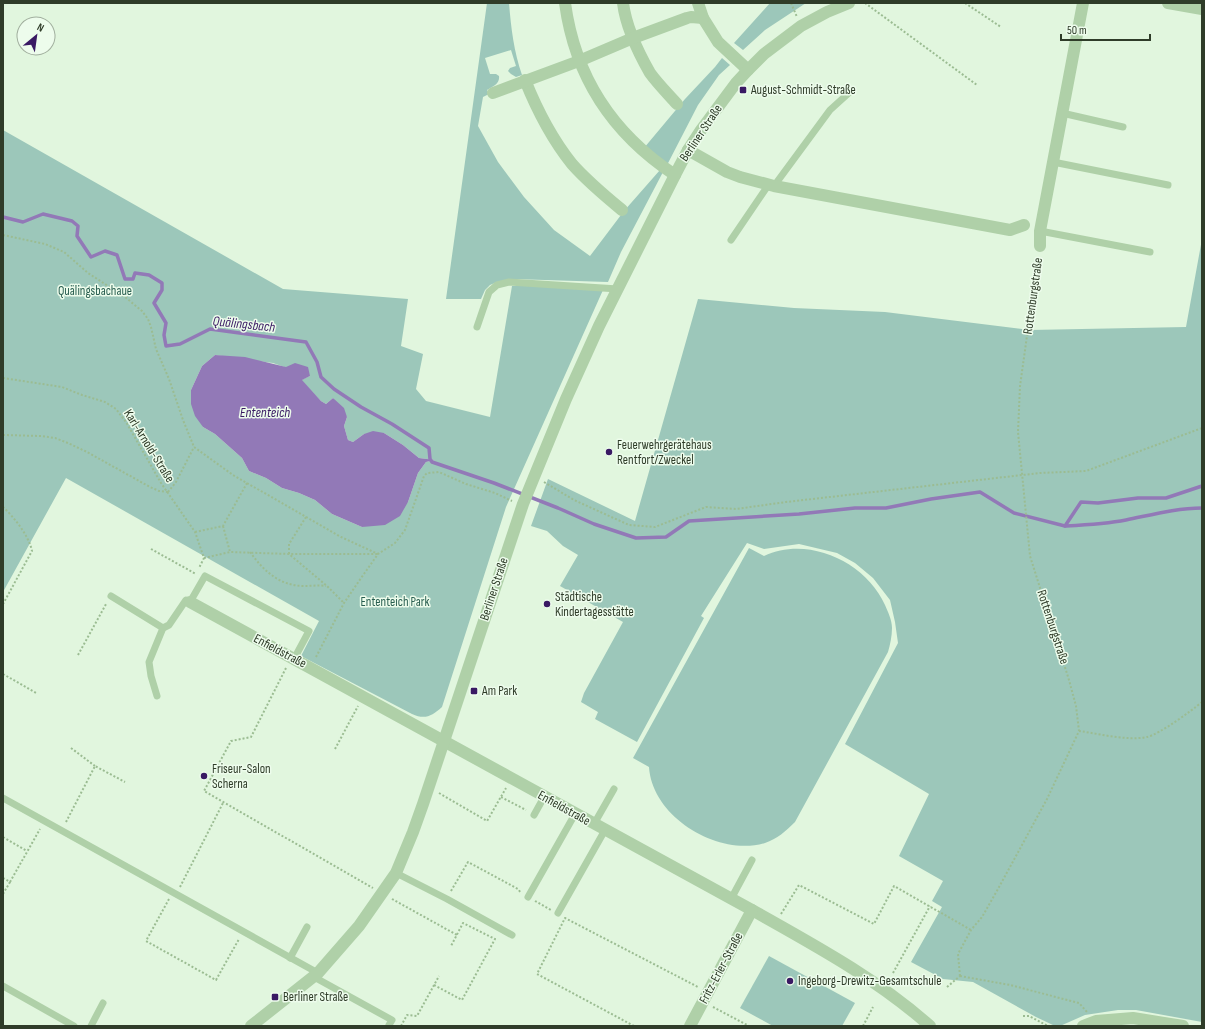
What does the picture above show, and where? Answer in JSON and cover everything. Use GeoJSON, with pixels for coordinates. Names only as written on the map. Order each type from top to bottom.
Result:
{"type":"FeatureCollection","features":[{"type":"Feature","properties":{"kind":"street"},"geometry":{"type":"LineString","coordinates":[[565,3],[568,23],[579,61],[599,101],[618,126],[633,142],[648,156],[675,175]]}},
{"type":"Feature","properties":{"kind":"street"},"geometry":{"type":"LineString","coordinates":[[623,3],[624,12],[633,38],[651,73],[677,104]]}},
{"type":"Feature","properties":{"kind":"street"},"geometry":{"type":"LineString","coordinates":[[698,3],[703,18],[718,42],[748,70]]}},
{"type":"Feature","properties":{"kind":"street","name":"Berliner Straße"},"geometry":{"type":"LineString","coordinates":[[251,1026],[316,975],[359,926],[396,873],[413,832],[445,742],[522,504],[566,399],[618,289],[688,150],[720,104],[748,70],[764,54],[801,26],[827,12],[850,3]]}},
{"type":"Feature","properties":{"kind":"street","name":"Rottenburgstraße"},"geometry":{"type":"LineString","coordinates":[[1040,246],[1040,231],[1083,3]]}},
{"type":"Feature","properties":{"kind":"street"},"geometry":{"type":"LineString","coordinates":[[1168,3],[1202,9]]}},
{"type":"Feature","properties":{"kind":"street"},"geometry":{"type":"LineString","coordinates":[[493,93],[691,17],[703,18]]}},
{"type":"Feature","properties":{"kind":"street"},"geometry":{"type":"LineString","coordinates":[[525,80],[536,107],[572,163],[596,188],[622,210]]}},
{"type":"Feature","properties":{"kind":"street"},"geometry":{"type":"LineString","coordinates":[[688,150],[727,172],[772,185],[1010,230],[1024,225]]}},
{"type":"Feature","properties":{"kind":"street","name":"Enfieldstraße"},"geometry":{"type":"LineString","coordinates":[[190,602],[832,955],[902,1002],[930,1026]]}},
{"type":"Feature","properties":{"kind":"street","name":"Fritz-Erler-Straße"},"geometry":{"type":"LineString","coordinates":[[690,1026],[752,910]]}},
{"type":"Feature","properties":{"kind":"street"},"geometry":{"type":"LineString","coordinates":[[1083,1026],[1096,1021],[1133,1018],[1183,1026]]}},
{"type":"Feature","properties":{"kind":"lane"},"geometry":{"type":"LineString","coordinates":[[731,240],[830,110],[851,91]]}},
{"type":"Feature","properties":{"kind":"lane"},"geometry":{"type":"LineString","coordinates":[[1062,113],[1123,127]]}},
{"type":"Feature","properties":{"kind":"lane"},"geometry":{"type":"LineString","coordinates":[[1053,162],[1168,185]]}},
{"type":"Feature","properties":{"kind":"lane"},"geometry":{"type":"LineString","coordinates":[[1040,231],[1150,252]]}},
{"type":"Feature","properties":{"kind":"lane"},"geometry":{"type":"LineString","coordinates":[[477,328],[489,292],[497,285],[510,282],[618,289]]}},
{"type":"Feature","properties":{"kind":"lane"},"geometry":{"type":"LineString","coordinates":[[157,696],[151,676],[149,662],[163,628],[169,626],[186,600],[190,602],[205,576],[308,631],[293,658]]}},
{"type":"Feature","properties":{"kind":"lane"},"geometry":{"type":"LineString","coordinates":[[111,596],[163,628]]}},
{"type":"Feature","properties":{"kind":"lane"},"geometry":{"type":"LineString","coordinates":[[558,913],[599,827],[614,789]]}},
{"type":"Feature","properties":{"kind":"lane"},"geometry":{"type":"LineString","coordinates":[[534,815],[544,797]]}},
{"type":"Feature","properties":{"kind":"lane"},"geometry":{"type":"LineString","coordinates":[[3,798],[290,958],[392,1020],[389,1025]]}},
{"type":"Feature","properties":{"kind":"lane"},"geometry":{"type":"LineString","coordinates":[[528,897],[575,814]]}},
{"type":"Feature","properties":{"kind":"lane"},"geometry":{"type":"LineString","coordinates":[[731,899],[752,860]]}},
{"type":"Feature","properties":{"kind":"lane"},"geometry":{"type":"LineString","coordinates":[[396,873],[512,935]]}},
{"type":"Feature","properties":{"kind":"lane"},"geometry":{"type":"LineString","coordinates":[[290,958],[307,927]]}},
{"type":"Feature","properties":{"kind":"lane"},"geometry":{"type":"LineString","coordinates":[[3,986],[74,1026]]}},
{"type":"Feature","properties":{"kind":"lane"},"geometry":{"type":"LineString","coordinates":[[91,1026],[103,1004]]}},
{"type":"Feature","properties":{"kind":"path"},"geometry":{"type":"LineString","coordinates":[[865,3],[977,85]]}},
{"type":"Feature","properties":{"kind":"path"},"geometry":{"type":"LineString","coordinates":[[965,3],[1001,27]]}},
{"type":"Feature","properties":{"kind":"path"},"geometry":{"type":"LineString","coordinates":[[997,25],[1000,22]]}},
{"type":"Feature","properties":{"kind":"path"},"geometry":{"type":"LineString","coordinates":[[3,235],[45,244],[64,252],[88,273],[125,297],[142,311],[148,319],[156,349],[194,446],[221,467],[247,483],[341,537],[378,554]]}},
{"type":"Feature","properties":{"kind":"path","name":"Rottenburgstraße"},"geometry":{"type":"LineString","coordinates":[[1040,246],[1020,386],[1018,432],[1030,556],[1070,680],[1076,706],[1079,731]]}},
{"type":"Feature","properties":{"kind":"path","name":"Karl-Arnold-Straße"},"geometry":{"type":"LineString","coordinates":[[3,378],[62,387],[105,402],[116,409],[126,422],[155,472],[195,532],[204,558]]}},
{"type":"Feature","properties":{"kind":"path"},"geometry":{"type":"LineString","coordinates":[[534,476],[574,500],[629,525],[655,527],[706,507],[736,509],[1022,475],[1086,471],[1202,428]]}},
{"type":"Feature","properties":{"kind":"path"},"geometry":{"type":"LineString","coordinates":[[3,435],[55,438],[68,443],[150,487],[159,491],[168,492],[176,482],[194,446]]}},
{"type":"Feature","properties":{"kind":"path"},"geometry":{"type":"LineString","coordinates":[[310,667],[344,604],[378,554],[395,543],[405,530],[422,482],[427,473],[439,472],[466,484],[495,492],[510,500],[522,504]]}},
{"type":"Feature","properties":{"kind":"path"},"geometry":{"type":"LineString","coordinates":[[230,552],[223,526],[247,483]]}},
{"type":"Feature","properties":{"kind":"path"},"geometry":{"type":"LineString","coordinates":[[3,507],[18,524],[32,550],[3,604]]}},
{"type":"Feature","properties":{"kind":"path"},"geometry":{"type":"LineString","coordinates":[[306,516],[289,544],[289,554],[327,586],[344,604]]}},
{"type":"Feature","properties":{"kind":"path"},"geometry":{"type":"LineString","coordinates":[[195,532],[223,526]]}},
{"type":"Feature","properties":{"kind":"path"},"geometry":{"type":"LineString","coordinates":[[151,549],[204,578]]}},
{"type":"Feature","properties":{"kind":"path"},"geometry":{"type":"LineString","coordinates":[[196,574],[204,558],[230,552],[289,554],[378,554]]}},
{"type":"Feature","properties":{"kind":"path"},"geometry":{"type":"LineString","coordinates":[[250,552],[259,565],[268,574],[282,582],[302,586],[327,586]]}},
{"type":"Feature","properties":{"kind":"path"},"geometry":{"type":"LineString","coordinates":[[78,655],[111,596]]}},
{"type":"Feature","properties":{"kind":"path"},"geometry":{"type":"LineString","coordinates":[[293,658],[250,736],[231,741],[204,791],[382,894],[457,935]]}},
{"type":"Feature","properties":{"kind":"path"},"geometry":{"type":"LineString","coordinates":[[3,674],[36,693]]}},
{"type":"Feature","properties":{"kind":"path"},"geometry":{"type":"LineString","coordinates":[[335,749],[364,697]]}},
{"type":"Feature","properties":{"kind":"path"},"geometry":{"type":"LineString","coordinates":[[960,976],[958,954],[971,930],[982,917],[1047,799],[1079,731],[1126,737],[1149,737],[1175,722],[1202,702]]}},
{"type":"Feature","properties":{"kind":"path"},"geometry":{"type":"LineString","coordinates":[[71,748],[95,766],[125,782]]}},
{"type":"Feature","properties":{"kind":"path"},"geometry":{"type":"LineString","coordinates":[[61,830],[95,766]]}},
{"type":"Feature","properties":{"kind":"path"},"geometry":{"type":"LineString","coordinates":[[429,787],[487,821],[512,779]]}},
{"type":"Feature","properties":{"kind":"path"},"geometry":{"type":"LineString","coordinates":[[501,796],[534,815]]}},
{"type":"Feature","properties":{"kind":"path"},"geometry":{"type":"LineString","coordinates":[[223,803],[174,894],[146,941],[216,980],[242,932]]}},
{"type":"Feature","properties":{"kind":"path"},"geometry":{"type":"LineString","coordinates":[[3,894],[44,821]]}},
{"type":"Feature","properties":{"kind":"path"},"geometry":{"type":"LineString","coordinates":[[3,838],[27,851]]}},
{"type":"Feature","properties":{"kind":"path"},"geometry":{"type":"LineString","coordinates":[[447,899],[468,862],[518,889],[528,897],[705,997],[749,1026]]}},
{"type":"Feature","properties":{"kind":"path"},"geometry":{"type":"LineString","coordinates":[[3,878],[10,882]]}},
{"type":"Feature","properties":{"kind":"path"},"geometry":{"type":"LineString","coordinates":[[776,924],[799,885],[874,924],[894,886],[971,930]]}},
{"type":"Feature","properties":{"kind":"path"},"geometry":{"type":"LineString","coordinates":[[893,973],[930,906]]}},
{"type":"Feature","properties":{"kind":"path"},"geometry":{"type":"LineString","coordinates":[[565,918],[537,974],[634,1026]]}},
{"type":"Feature","properties":{"kind":"path"},"geometry":{"type":"LineString","coordinates":[[434,985],[462,1000],[495,939],[463,923],[451,946]]}},
{"type":"Feature","properties":{"kind":"path"},"geometry":{"type":"LineString","coordinates":[[401,1026],[407,1015],[417,1016],[439,976]]}},
{"type":"Feature","properties":{"kind":"path"},"geometry":{"type":"LineString","coordinates":[[947,987],[960,976]]}},
{"type":"Feature","properties":{"kind":"path"},"geometry":{"type":"LineString","coordinates":[[960,976],[1010,985],[1079,1003],[1096,1021]]}},
{"type":"Feature","properties":{"kind":"path"},"geometry":{"type":"LineString","coordinates":[[863,1026],[873,1007]]}},
{"type":"Feature","properties":{"kind":"path"},"geometry":{"type":"LineString","coordinates":[[1023,1016],[1029,1016],[1048,1026]]}},
{"type":"Feature","properties":{"kind":"green space"},"geometry":{"type":"Polygon","coordinates":[[[487,3],[509,3],[513,40],[522,75],[516,77],[508,71],[510,68],[516,66],[511,50],[485,58],[490,74],[496,74],[499,76],[499,79],[496,84],[487,90],[489,94],[483,97],[478,126],[498,162],[524,197],[554,230],[590,256],[624,211],[660,170],[663,172],[621,252],[608,282],[513,279],[490,285],[485,290],[481,299],[446,299],[487,3]]]}},
{"type":"Feature","properties":{"kind":"green space"},"geometry":{"type":"Polygon","coordinates":[[[770,3],[806,3],[765,30],[743,50],[734,43],[770,3]]]}},
{"type":"Feature","properties":{"kind":"green space"},"geometry":{"type":"Polygon","coordinates":[[[722,58],[730,65],[719,75],[698,105],[666,167],[644,148],[722,58]]]}},
{"type":"Feature","properties":{"kind":"green space"},"geometry":{"type":"Polygon","coordinates":[[[3,130],[283,289],[408,299],[401,346],[423,354],[416,389],[426,401],[490,417],[512,286],[564,286],[603,290],[506,507],[442,707],[432,715],[421,717],[412,714],[301,656],[319,621],[66,478],[3,592],[3,130]],[[215,355],[202,366],[191,390],[203,427],[215,434],[242,458],[249,471],[266,478],[282,488],[315,500],[332,514],[362,527],[408,502],[418,473],[426,462],[435,460],[419,458],[403,445],[384,433],[364,434],[353,442],[348,440],[344,426],[347,417],[333,398],[326,404],[321,401],[301,380],[310,376],[273,363],[215,355]]]}},
{"type":"Feature","properties":{"kind":"green space"},"geometry":{"type":"Polygon","coordinates":[[[1202,239],[1202,1022],[1136,1010],[1118,1010],[1085,1015],[1060,1026],[1055,1026],[973,982],[943,979],[911,962],[942,907],[932,901],[943,881],[899,856],[929,794],[845,744],[898,643],[890,600],[873,578],[855,563],[837,553],[799,544],[764,549],[747,543],[701,616],[704,618],[637,742],[595,719],[598,712],[581,702],[584,693],[623,622],[560,586],[578,555],[563,546],[547,531],[531,526],[548,479],[635,521],[698,299],[794,308],[885,312],[1030,330],[1186,327],[1202,239]]]}},
{"type":"Feature","properties":{"kind":"green space"},"geometry":{"type":"Polygon","coordinates":[[[749,548],[764,556],[781,550],[799,549],[817,551],[834,556],[850,565],[864,576],[876,590],[889,613],[892,628],[888,652],[795,822],[785,832],[765,843],[747,846],[727,844],[708,838],[690,829],[675,817],[662,802],[653,785],[649,767],[633,758],[749,548]]]}},
{"type":"Feature","properties":{"kind":"green space"},"geometry":{"type":"Polygon","coordinates":[[[769,956],[855,1003],[842,1026],[773,1026],[740,1008],[769,956]]]}},
{"type":"Feature","properties":{"kind":"water","name":"Ententeich"},"geometry":{"type":"Polygon","coordinates":[[[215,355],[245,357],[286,367],[295,363],[308,367],[310,376],[302,380],[321,401],[326,404],[333,398],[344,408],[347,417],[344,426],[348,440],[353,442],[364,434],[373,431],[384,433],[403,445],[419,458],[435,460],[426,462],[418,473],[408,502],[400,516],[385,525],[362,527],[332,514],[315,500],[282,488],[266,478],[249,471],[242,458],[215,434],[203,427],[195,416],[191,404],[191,390],[202,366],[215,355]]]}},
{"type":"Feature","properties":{"kind":"waterway","name":"Quälingsbach"},"geometry":{"type":"LineString","coordinates":[[3,217],[23,222],[43,214],[72,221],[78,226],[77,236],[91,257],[105,251],[117,255],[125,279],[133,279],[135,273],[149,275],[162,283],[162,290],[154,303],[166,323],[164,335],[166,346],[180,344],[210,329],[306,342],[317,362],[321,377],[334,389],[361,407],[392,424],[429,448],[430,459],[432,462],[494,483],[594,524],[636,538],[666,537],[689,521],[799,514],[855,508],[886,508],[931,499],[980,492],[1014,513],[1065,526],[1081,502],[1098,503],[1138,498],[1166,498],[1202,486]]}},
{"type":"Feature","properties":{"kind":"waterway"},"geometry":{"type":"LineString","coordinates":[[1065,526],[1111,522],[1173,510],[1202,508]]}},
{"type":"Feature","properties":{"kind":"place","name":"August-Schmidt-Straße"},"geometry":{"type":"Point","coordinates":[743,90]}},
{"type":"Feature","properties":{"kind":"place","name":"Feuerwehrgerätehaus Rentfort/Zweckel"},"geometry":{"type":"Point","coordinates":[609,452]}},
{"type":"Feature","properties":{"kind":"place","name":"Städtische Kindertagesstätte"},"geometry":{"type":"Point","coordinates":[547,604]}},
{"type":"Feature","properties":{"kind":"place","name":"Am Park"},"geometry":{"type":"Point","coordinates":[474,691]}},
{"type":"Feature","properties":{"kind":"place","name":"Friseur-Salon Scherna"},"geometry":{"type":"Point","coordinates":[204,776]}},
{"type":"Feature","properties":{"kind":"place","name":"Ingeborg-Drewitz-Gesamtschule"},"geometry":{"type":"Point","coordinates":[790,981]}},
{"type":"Feature","properties":{"kind":"place","name":"Berliner Straße"},"geometry":{"type":"Point","coordinates":[275,997]}},
{"type":"Feature","properties":{"kind":"park label","name":"Quälingsbachaue"},"geometry":{"type":"Point","coordinates":[95,291]}},
{"type":"Feature","properties":{"kind":"park label","name":"Ententeich Park"},"geometry":{"type":"Point","coordinates":[395,602]}}]}
